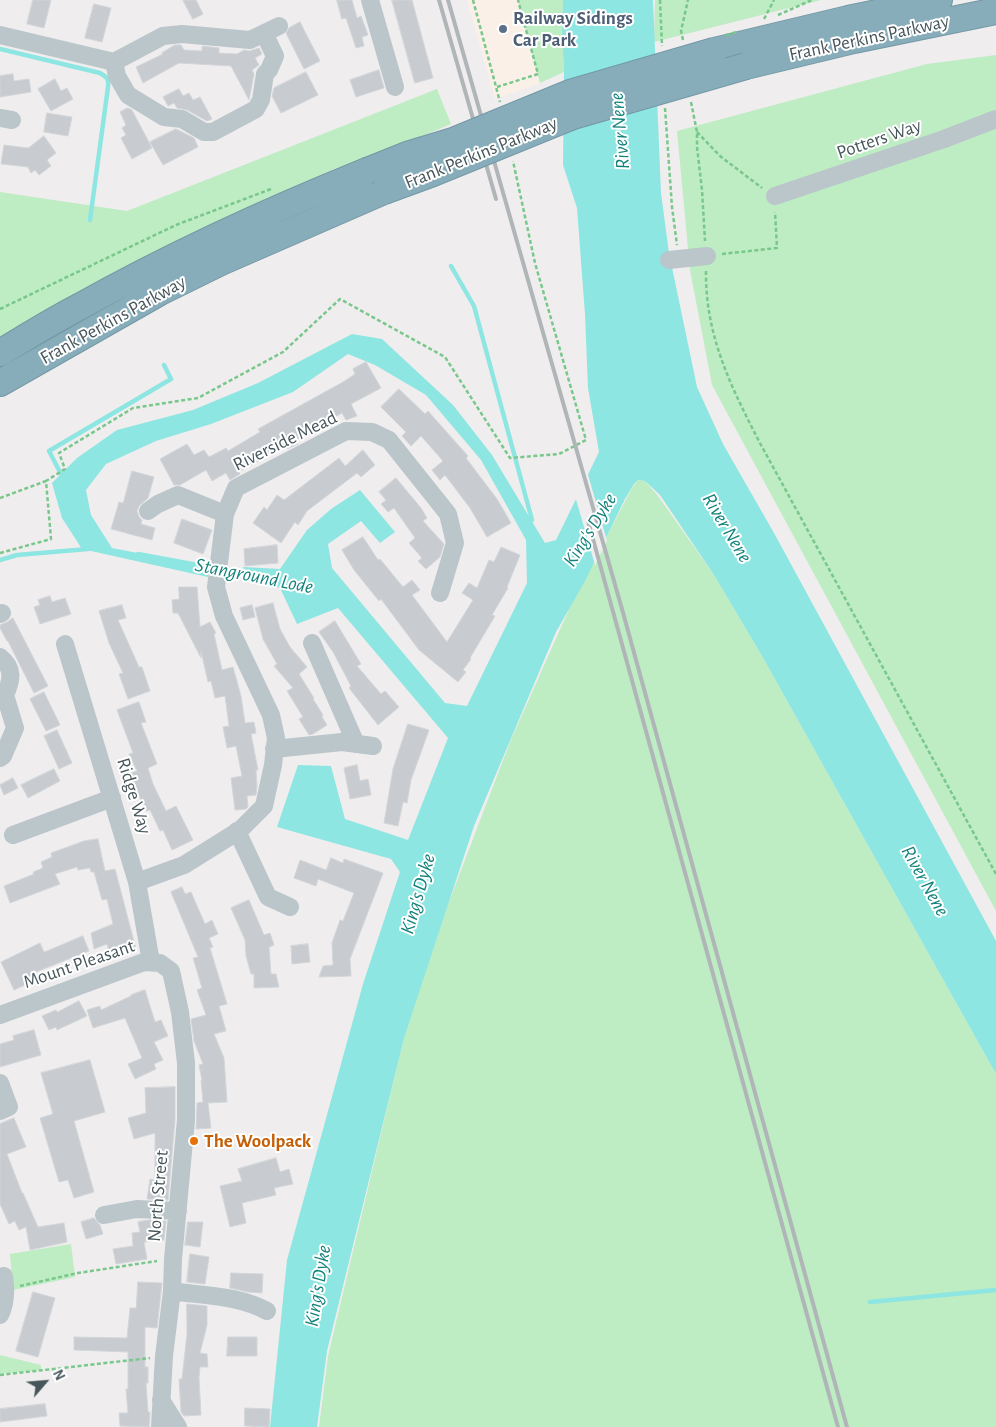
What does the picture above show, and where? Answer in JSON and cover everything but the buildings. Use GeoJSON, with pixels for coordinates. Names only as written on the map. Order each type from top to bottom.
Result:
{"type":"FeatureCollection","features":[{"type":"Feature","properties":{"kind":"highway","name":"Frank Perkins Parkway"},"geometry":{"type":"LineString","coordinates":[[0,353],[78,307],[211,239],[314,192],[407,155],[453,141],[570,93],[714,51],[848,19],[939,0]]}},
{"type":"Feature","properties":{"kind":"highway","name":"Frank Perkins Parkway"},"geometry":{"type":"LineString","coordinates":[[0,383],[160,292],[221,262],[384,191],[573,116],[746,66],[854,40],[996,11]]}},
{"type":"Feature","properties":{"kind":"street"},"geometry":{"type":"LineString","coordinates":[[370,0],[396,87]]}},
{"type":"Feature","properties":{"kind":"street"},"geometry":{"type":"LineString","coordinates":[[0,36],[114,62],[163,36],[182,34],[250,40],[272,30],[277,62],[265,74],[262,100],[256,109],[213,132],[204,132],[182,120],[164,117],[128,94],[117,76],[114,62]]}},
{"type":"Feature","properties":{"kind":"street","name":"Potters Way"},"geometry":{"type":"LineString","coordinates":[[774,196],[944,139],[996,119]]}},
{"type":"Feature","properties":{"kind":"street"},"geometry":{"type":"LineString","coordinates":[[673,254],[707,256]]}},
{"type":"Feature","properties":{"kind":"street","name":"Riverside Mead"},"geometry":{"type":"LineString","coordinates":[[138,882],[184,865],[237,831],[264,806],[273,765],[276,738],[271,715],[224,616],[216,587],[225,514],[236,488],[346,431],[372,432],[389,440],[448,514],[455,543],[440,593]]}},
{"type":"Feature","properties":{"kind":"street"},"geometry":{"type":"LineString","coordinates":[[148,511],[178,495],[225,514]]}},
{"type":"Feature","properties":{"kind":"street"},"geometry":{"type":"LineString","coordinates":[[274,749],[342,742],[365,745],[312,643]]}},
{"type":"Feature","properties":{"kind":"street","name":"Ridge Way"},"geometry":{"type":"LineString","coordinates":[[65,644],[138,882],[151,962]]}},
{"type":"Feature","properties":{"kind":"street"},"geometry":{"type":"LineString","coordinates":[[0,657],[7,662],[11,681],[3,694],[15,728],[3,756],[0,758]]}},
{"type":"Feature","properties":{"kind":"street"},"geometry":{"type":"LineString","coordinates":[[13,835],[112,798]]}},
{"type":"Feature","properties":{"kind":"street"},"geometry":{"type":"LineString","coordinates":[[237,831],[268,897],[290,907]]}},
{"type":"Feature","properties":{"kind":"street","name":"Mount Pleasant"},"geometry":{"type":"LineString","coordinates":[[0,1015],[144,962],[160,963],[171,970]]}},
{"type":"Feature","properties":{"kind":"street","name":"North Street"},"geometry":{"type":"LineString","coordinates":[[160,1427],[164,1356],[172,1291],[173,1259],[186,1120],[186,1063],[180,1012],[171,970]]}},
{"type":"Feature","properties":{"kind":"street"},"geometry":{"type":"LineString","coordinates":[[0,1083],[9,1107],[0,1111]]}},
{"type":"Feature","properties":{"kind":"street"},"geometry":{"type":"LineString","coordinates":[[104,1215],[137,1209],[178,1211]]}},
{"type":"Feature","properties":{"kind":"street"},"geometry":{"type":"LineString","coordinates":[[0,1315],[3,1309],[5,1282]]}},
{"type":"Feature","properties":{"kind":"street"},"geometry":{"type":"LineString","coordinates":[[172,1291],[232,1298],[253,1303],[267,1311]]}},
{"type":"Feature","properties":{"kind":"street"},"geometry":{"type":"LineString","coordinates":[[161,1400],[178,1427]]}},
{"type":"Feature","properties":{"kind":"path"},"geometry":{"type":"LineString","coordinates":[[473,0],[501,107]]}},
{"type":"Feature","properties":{"kind":"path"},"geometry":{"type":"LineString","coordinates":[[497,87],[538,74],[518,0]]}},
{"type":"Feature","properties":{"kind":"path"},"geometry":{"type":"LineString","coordinates":[[660,0],[661,28]]}},
{"type":"Feature","properties":{"kind":"path"},"geometry":{"type":"LineString","coordinates":[[774,0],[762,22],[812,0]]}},
{"type":"Feature","properties":{"kind":"path"},"geometry":{"type":"LineString","coordinates":[[707,256],[777,248],[774,196],[720,156],[697,132],[707,256],[708,298],[716,346],[733,391],[761,446],[996,874]]}},
{"type":"Feature","properties":{"kind":"path"},"geometry":{"type":"LineString","coordinates":[[668,155],[673,254]]}},
{"type":"Feature","properties":{"kind":"path"},"geometry":{"type":"LineString","coordinates":[[0,498],[46,481],[65,469],[59,453],[133,408],[198,398],[283,352],[340,299],[446,357],[510,458],[559,454],[586,440],[535,263],[512,156]]}},
{"type":"Feature","properties":{"kind":"path"},"geometry":{"type":"LineString","coordinates":[[0,309],[176,225],[276,187]]}},
{"type":"Feature","properties":{"kind":"path"},"geometry":{"type":"LineString","coordinates":[[0,553],[51,539],[46,481]]}},
{"type":"Feature","properties":{"kind":"path"},"geometry":{"type":"LineString","coordinates":[[5,1282],[173,1259]]}},
{"type":"Feature","properties":{"kind":"path"},"geometry":{"type":"LineString","coordinates":[[0,1375],[164,1356]]}},
{"type":"Feature","properties":{"kind":"shaded area"},"geometry":{"type":"Polygon","coordinates":[[[467,0],[517,0],[540,83],[495,99],[467,0]]]}},
{"type":"Feature","properties":{"kind":"green space"},"geometry":{"type":"Polygon","coordinates":[[[518,0],[563,0],[564,72],[540,83],[518,0]]]}},
{"type":"Feature","properties":{"kind":"green space"},"geometry":{"type":"Polygon","coordinates":[[[655,0],[821,0],[654,42],[655,0]]]}},
{"type":"Feature","properties":{"kind":"green space"},"geometry":{"type":"Polygon","coordinates":[[[996,55],[996,911],[712,385],[690,270],[677,131],[927,64],[996,55]]]}},
{"type":"Feature","properties":{"kind":"green space"},"geometry":{"type":"Polygon","coordinates":[[[437,89],[451,124],[365,160],[334,169],[189,236],[70,297],[0,337],[0,192],[127,211],[437,89]]]}},
{"type":"Feature","properties":{"kind":"green space"},"geometry":{"type":"Polygon","coordinates":[[[638,480],[645,481],[658,496],[714,575],[762,656],[996,1074],[996,1427],[319,1427],[328,1356],[404,1037],[447,907],[510,742],[570,607],[632,488],[638,480]]]}},
{"type":"Feature","properties":{"kind":"green space"},"geometry":{"type":"Polygon","coordinates":[[[71,1244],[75,1277],[13,1290],[10,1254],[71,1244]]]}},
{"type":"Feature","properties":{"kind":"green space"},"geometry":{"type":"Polygon","coordinates":[[[0,1355],[41,1365],[41,1370],[0,1374],[0,1355]]]}},
{"type":"Feature","properties":{"kind":"water"},"geometry":{"type":"Polygon","coordinates":[[[563,0],[653,0],[661,193],[669,253],[697,387],[723,444],[774,533],[996,941],[996,1074],[762,656],[714,575],[660,495],[645,481],[638,480],[625,499],[585,581],[556,632],[474,826],[404,1038],[327,1351],[317,1427],[270,1427],[287,1260],[363,984],[400,872],[391,859],[277,827],[298,765],[331,766],[345,819],[408,840],[448,738],[338,608],[297,624],[280,588],[242,579],[243,567],[280,569],[307,530],[331,509],[360,490],[395,532],[380,543],[361,521],[328,544],[332,568],[445,703],[467,706],[527,583],[526,540],[481,460],[426,395],[375,365],[348,354],[293,392],[211,424],[156,441],[106,464],[86,490],[91,515],[112,548],[209,567],[208,577],[82,549],[62,518],[52,483],[77,458],[117,430],[193,410],[258,383],[352,334],[382,339],[453,405],[492,455],[545,543],[556,540],[599,452],[588,388],[585,314],[577,208],[563,165],[563,0]]]}},
{"type":"Feature","properties":{"kind":"pier"},"geometry":{"type":"Polygon","coordinates":[[[587,471],[607,541],[595,565],[575,496],[587,471]]]}},
{"type":"Feature","properties":{"kind":"waterway"},"geometry":{"type":"LineString","coordinates":[[0,49],[100,73],[107,79],[108,87],[90,220]]}},
{"type":"Feature","properties":{"kind":"waterway"},"geometry":{"type":"LineString","coordinates":[[451,266],[474,306],[532,520]]}},
{"type":"Feature","properties":{"kind":"waterway"},"geometry":{"type":"LineString","coordinates":[[61,474],[49,451],[171,379],[164,365]]}},
{"type":"Feature","properties":{"kind":"waterway","name":"Stanground Lode"},"geometry":{"type":"LineString","coordinates":[[0,560],[17,555],[88,549]]}},
{"type":"Feature","properties":{"kind":"waterway","name":"Stanground Lode"},"geometry":{"type":"LineString","coordinates":[[138,554],[214,568]]}},
{"type":"Feature","properties":{"kind":"waterway","name":"Stanground Lode"},"geometry":{"type":"LineString","coordinates":[[221,569],[248,574]]}},
{"type":"Feature","properties":{"kind":"waterway"},"geometry":{"type":"LineString","coordinates":[[870,1302],[996,1290]]}},
{"type":"Feature","properties":{"kind":"railway"},"geometry":{"type":"LineString","coordinates":[[439,0],[496,199]]}},
{"type":"Feature","properties":{"kind":"railway"},"geometry":{"type":"LineString","coordinates":[[448,0],[622,609],[847,1427]]}},
{"type":"Feature","properties":{"kind":"railway"},"geometry":{"type":"LineString","coordinates":[[588,521],[838,1427]]}},
{"type":"Feature","properties":{"kind":"place","name":"Railway Sidings Car Park"},"geometry":{"type":"Point","coordinates":[503,29]}},
{"type":"Feature","properties":{"kind":"place","name":"The Woolpack"},"geometry":{"type":"Point","coordinates":[194,1141]}},
{"type":"Feature","properties":{"kind":"water label","name":"River Nene"},"geometry":{"type":"Point","coordinates":[620,131]}},
{"type":"Feature","properties":{"kind":"water label","name":"River Nene"},"geometry":{"type":"Point","coordinates":[727,528]}},
{"type":"Feature","properties":{"kind":"water label","name":"King's Dyke"},"geometry":{"type":"Point","coordinates":[590,530]}},
{"type":"Feature","properties":{"kind":"water label","name":"River Nene"},"geometry":{"type":"Point","coordinates":[925,881]}},
{"type":"Feature","properties":{"kind":"water label","name":"King's Dyke"},"geometry":{"type":"Point","coordinates":[418,894]}},
{"type":"Feature","properties":{"kind":"water label","name":"King's Dyke"},"geometry":{"type":"Point","coordinates":[318,1286]}}]}
